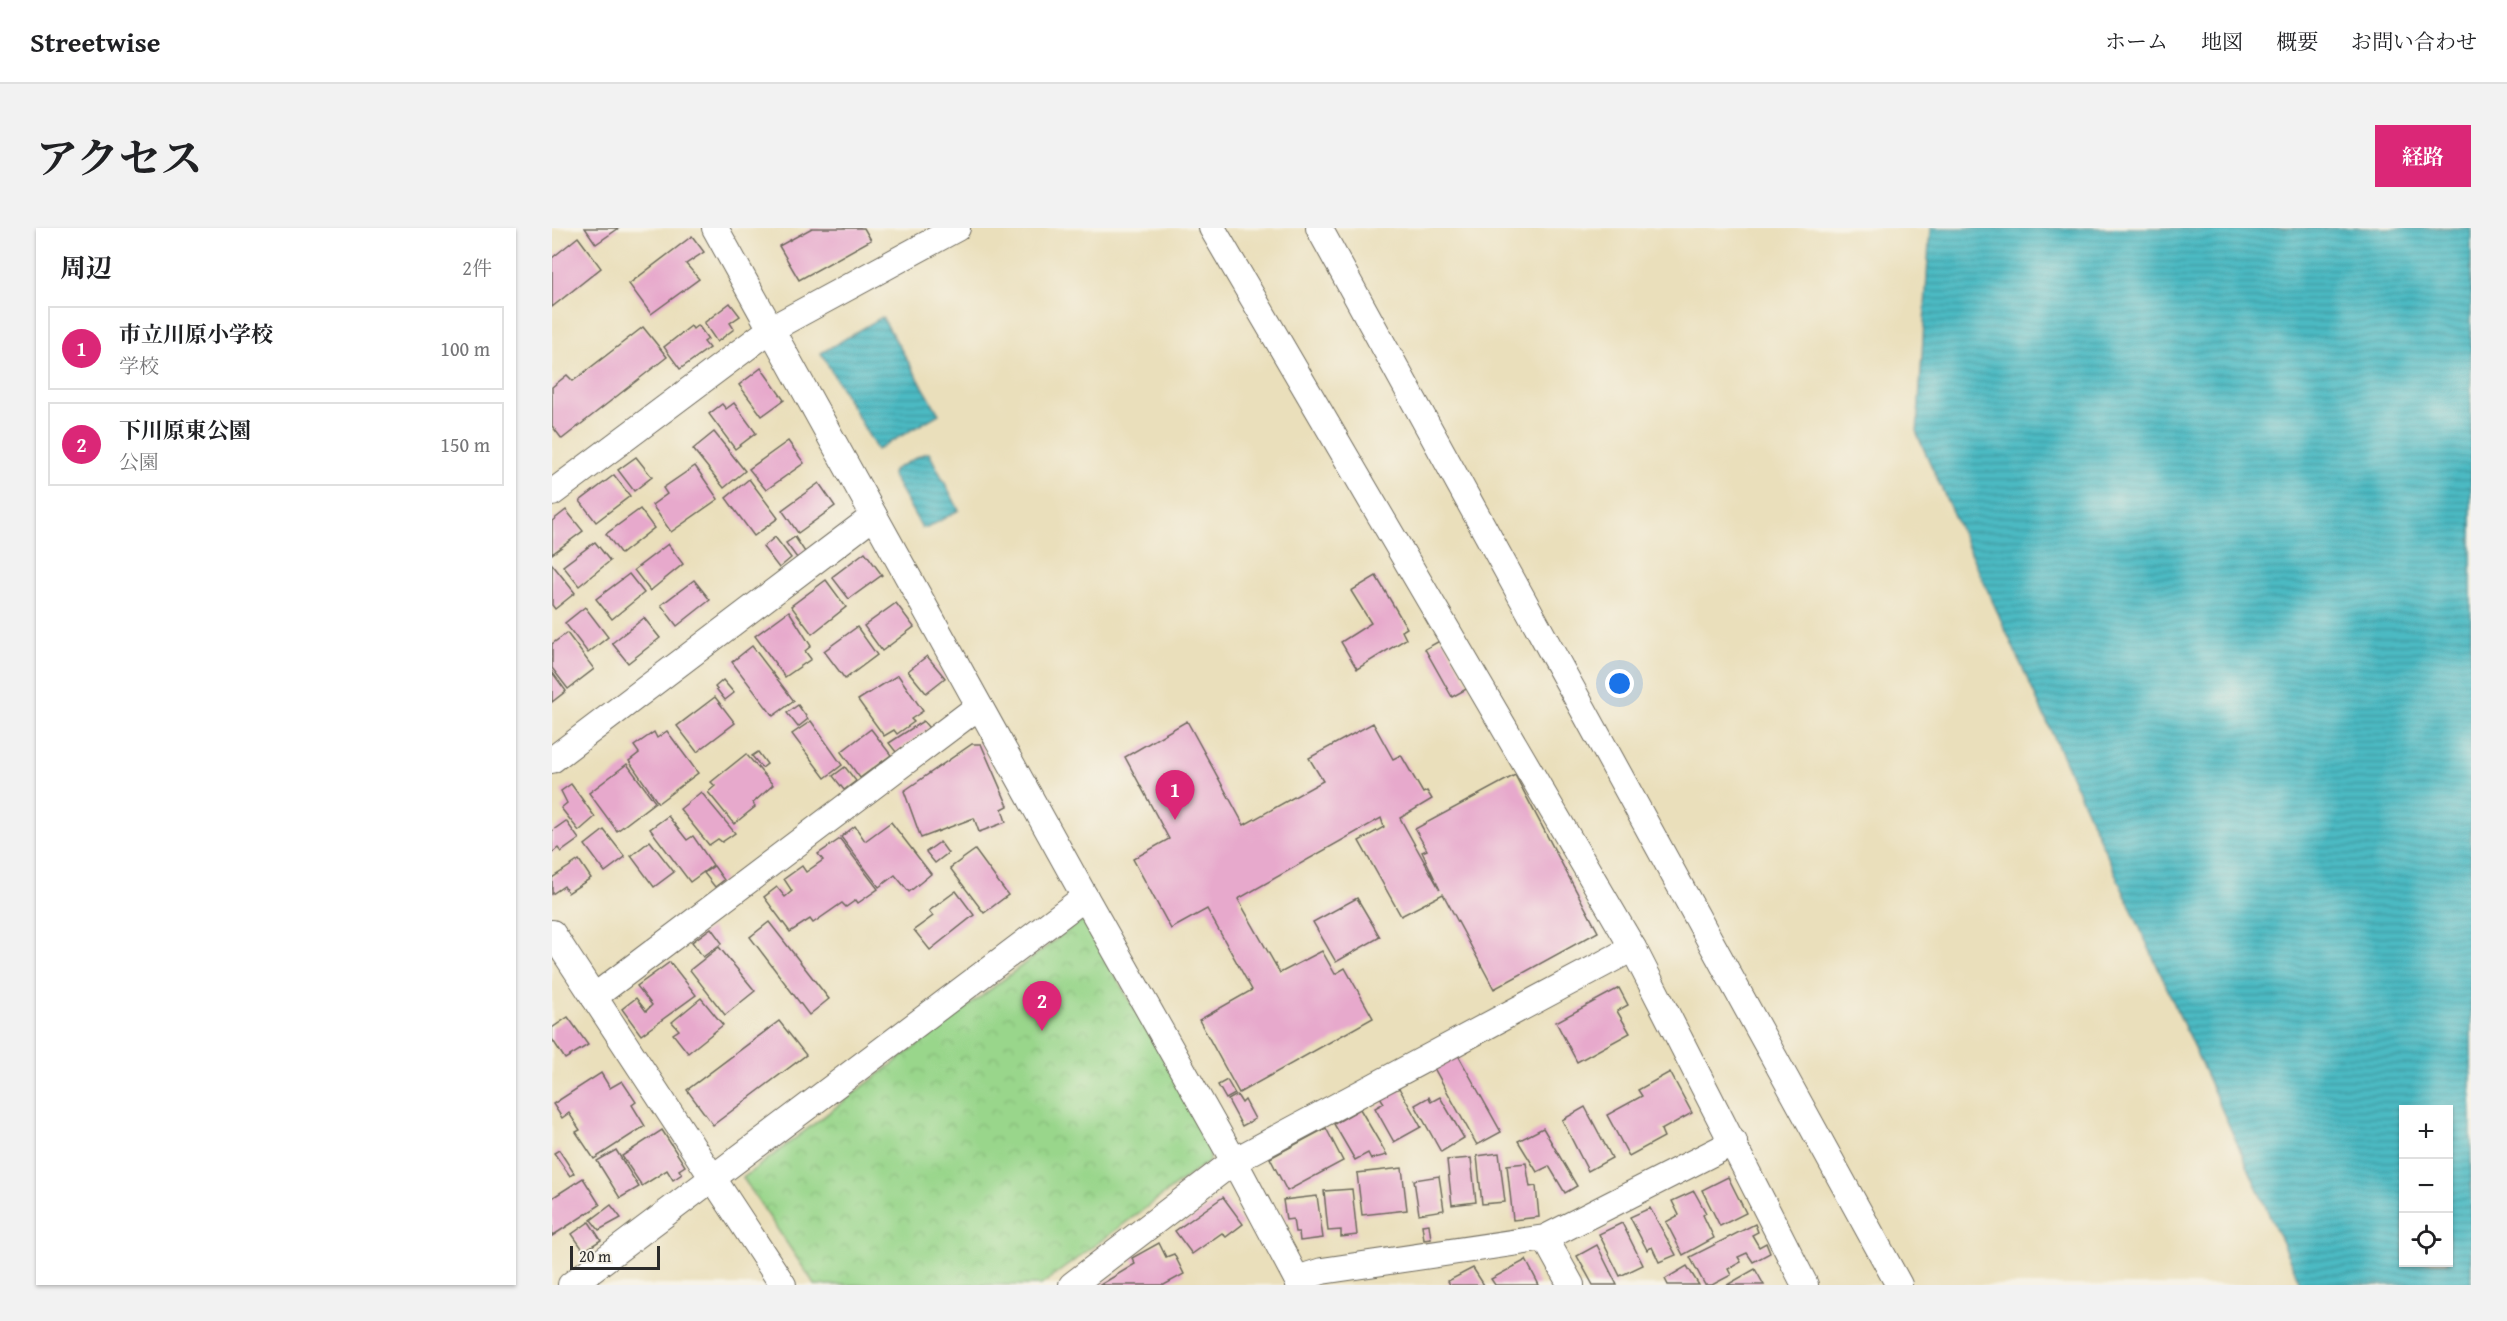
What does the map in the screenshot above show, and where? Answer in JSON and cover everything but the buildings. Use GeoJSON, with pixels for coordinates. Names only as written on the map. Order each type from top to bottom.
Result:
{"type":"FeatureCollection","features":[{"type":"Feature","properties":{"kind":"street"},"geometry":{"type":"LineString","coordinates":[[715,228],[1085,897],[1234,1161],[1298,1282],[1322,1270],[1545,1238],[1734,1142]]}},
{"type":"Feature","properties":{"kind":"street"},"geometry":{"type":"LineString","coordinates":[[552,493],[771,329],[956,228]]}},
{"type":"Feature","properties":{"kind":"street"},"geometry":{"type":"LineString","coordinates":[[1212,228],[1633,948],[1805,1285]]}},
{"type":"Feature","properties":{"kind":"street"},"geometry":{"type":"LineString","coordinates":[[1319,228],[1899,1285]]}},
{"type":"Feature","properties":{"kind":"street"},"geometry":{"type":"LineString","coordinates":[[552,760],[874,516]]}},
{"type":"Feature","properties":{"kind":"street"},"geometry":{"type":"LineString","coordinates":[[594,997],[979,706]]}},
{"type":"Feature","properties":{"kind":"street"},"geometry":{"type":"LineString","coordinates":[[571,1285],[1085,897]]}},
{"type":"Feature","properties":{"kind":"street"},"geometry":{"type":"LineString","coordinates":[[552,933],[783,1285]]}},
{"type":"Feature","properties":{"kind":"street"},"geometry":{"type":"LineString","coordinates":[[1073,1285],[1234,1161],[1633,948]]}},
{"type":"Feature","properties":{"kind":"street"},"geometry":{"type":"LineString","coordinates":[[1545,1238],[1571,1285]]}},
{"type":"Feature","properties":{"kind":"green space"},"geometry":{"type":"Polygon","coordinates":[[[1083,919],[1212,1144],[1209,1161],[1041,1285],[815,1285],[743,1178],[1083,919]]]}},
{"type":"Feature","properties":{"kind":"water"},"geometry":{"type":"Polygon","coordinates":[[[1930,228],[2471,228],[2471,1285],[2301,1285],[1917,434],[1930,228]]]}},
{"type":"Feature","properties":{"kind":"water"},"geometry":{"type":"Polygon","coordinates":[[[882,317],[939,414],[877,450],[821,353],[882,317]]]}},
{"type":"Feature","properties":{"kind":"water"},"geometry":{"type":"Polygon","coordinates":[[[929,453],[959,510],[927,528],[922,528],[892,475],[893,470],[929,453]]]}},
{"type":"Feature","properties":{"kind":"place","name":"市立川原小学校"},"geometry":{"type":"Point","coordinates":[1175,820]}},
{"type":"Feature","properties":{"kind":"place","name":"下川原東公園"},"geometry":{"type":"Point","coordinates":[1042,1031]}}]}
